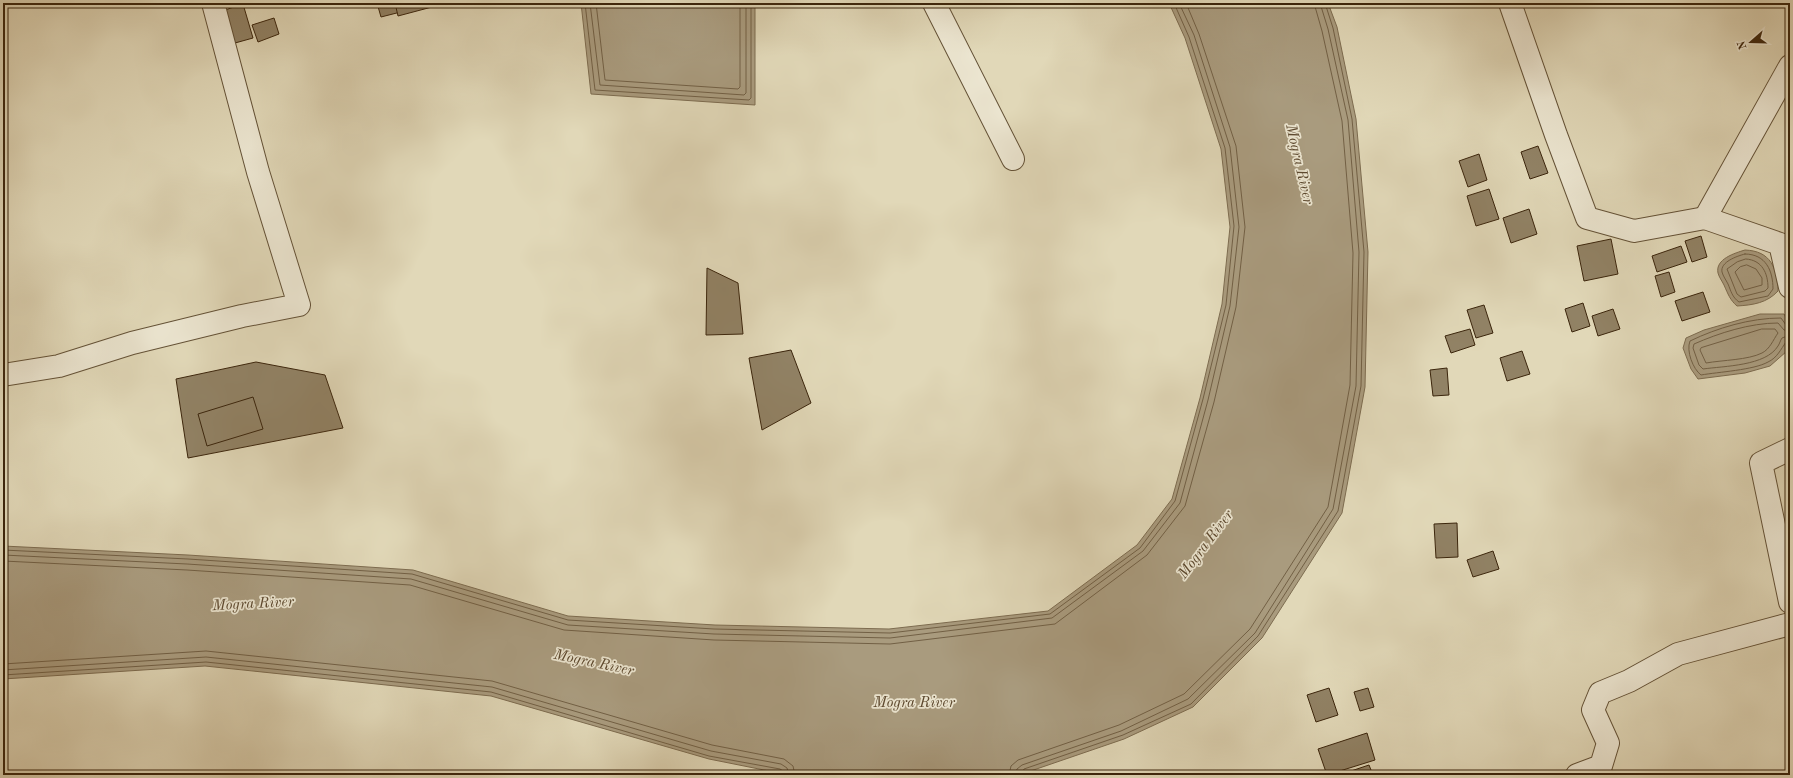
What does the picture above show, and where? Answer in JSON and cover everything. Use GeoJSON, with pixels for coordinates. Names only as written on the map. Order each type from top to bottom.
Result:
{"type":"FeatureCollection","features":[{"type":"Feature","properties":{"kind":"street"},"geometry":{"type":"LineString","coordinates":[[3,375],[59,366],[132,343],[242,316],[300,305],[258,172],[212,3]]}},
{"type":"Feature","properties":{"kind":"street"},"geometry":{"type":"LineString","coordinates":[[934,3],[1012,159]]}},
{"type":"Feature","properties":{"kind":"street"},"geometry":{"type":"LineString","coordinates":[[1510,3],[1587,218],[1634,231],[1705,218],[1780,244],[1790,287]]}},
{"type":"Feature","properties":{"kind":"street"},"geometry":{"type":"LineString","coordinates":[[1705,218],[1790,66]]}},
{"type":"Feature","properties":{"kind":"street"},"geometry":{"type":"LineString","coordinates":[[1790,449],[1761,463],[1790,602]]}},
{"type":"Feature","properties":{"kind":"street"},"geometry":{"type":"LineString","coordinates":[[1577,775],[1600,766],[1608,743],[1593,710],[1600,693],[1629,681],[1678,654],[1790,624]]}},
{"type":"Feature","properties":{"kind":"water"},"geometry":{"type":"Polygon","coordinates":[[[581,3],[755,3],[755,105],[591,94],[581,3]]]}},
{"type":"Feature","properties":{"kind":"water","name":"Mogra River"},"geometry":{"type":"Polygon","coordinates":[[[1169,3],[1328,3],[1337,27],[1356,119],[1368,252],[1365,387],[1342,513],[1262,638],[1193,707],[1124,739],[1019,775],[789,775],[709,759],[491,696],[205,666],[3,679],[3,546],[188,555],[413,570],[568,616],[715,625],[889,629],[1048,611],[1137,545],[1172,499],[1200,398],[1222,304],[1230,227],[1221,149],[1185,38],[1169,3]]]}},
{"type":"Feature","properties":{"kind":"water"},"geometry":{"type":"Polygon","coordinates":[[[1745,250],[1754,251],[1767,257],[1774,268],[1778,291],[1774,295],[1759,303],[1737,306],[1728,294],[1718,274],[1718,268],[1727,257],[1745,250]]]}},
{"type":"Feature","properties":{"kind":"water"},"geometry":{"type":"Polygon","coordinates":[[[1760,314],[1784,314],[1790,325],[1787,351],[1770,366],[1745,373],[1698,379],[1691,369],[1683,348],[1686,338],[1704,330],[1760,314]]]}},
{"type":"Feature","properties":{"kind":"building"},"geometry":{"type":"Polygon","coordinates":[[[377,3],[436,3],[381,17],[377,3]]]}},
{"type":"Feature","properties":{"kind":"building"},"geometry":{"type":"Polygon","coordinates":[[[395,3],[447,3],[398,16],[395,3]]]}},
{"type":"Feature","properties":{"kind":"building"},"geometry":{"type":"Polygon","coordinates":[[[243,4],[253,38],[235,43],[225,10],[243,4]]]}},
{"type":"Feature","properties":{"kind":"building"},"geometry":{"type":"Polygon","coordinates":[[[274,18],[279,34],[258,42],[252,25],[274,18]]]}},
{"type":"Feature","properties":{"kind":"building"},"geometry":{"type":"Polygon","coordinates":[[[1538,146],[1548,173],[1530,179],[1521,152],[1538,146]]]}},
{"type":"Feature","properties":{"kind":"building"},"geometry":{"type":"Polygon","coordinates":[[[1479,154],[1487,180],[1468,187],[1459,161],[1479,154]]]}},
{"type":"Feature","properties":{"kind":"building"},"geometry":{"type":"Polygon","coordinates":[[[1489,189],[1499,219],[1476,226],[1467,196],[1489,189]]]}},
{"type":"Feature","properties":{"kind":"building"},"geometry":{"type":"Polygon","coordinates":[[[1529,209],[1537,234],[1511,243],[1503,218],[1529,209]]]}},
{"type":"Feature","properties":{"kind":"building"},"geometry":{"type":"Polygon","coordinates":[[[1701,236],[1707,257],[1692,262],[1685,241],[1701,236]]]}},
{"type":"Feature","properties":{"kind":"building"},"geometry":{"type":"Polygon","coordinates":[[[1611,239],[1618,274],[1584,281],[1577,246],[1611,239]]]}},
{"type":"Feature","properties":{"kind":"building"},"geometry":{"type":"Polygon","coordinates":[[[1681,246],[1687,262],[1657,272],[1652,256],[1681,246]]]}},
{"type":"Feature","properties":{"kind":"building"},"geometry":{"type":"Polygon","coordinates":[[[707,268],[738,283],[743,334],[706,335],[707,268]]]}},
{"type":"Feature","properties":{"kind":"building"},"geometry":{"type":"Polygon","coordinates":[[[1669,272],[1675,292],[1661,297],[1655,276],[1669,272]]]}},
{"type":"Feature","properties":{"kind":"building"},"geometry":{"type":"Polygon","coordinates":[[[1703,292],[1710,312],[1682,321],[1675,301],[1703,292]]]}},
{"type":"Feature","properties":{"kind":"building"},"geometry":{"type":"Polygon","coordinates":[[[1583,303],[1590,326],[1572,332],[1565,309],[1583,303]]]}},
{"type":"Feature","properties":{"kind":"building"},"geometry":{"type":"Polygon","coordinates":[[[1484,305],[1493,333],[1476,338],[1467,310],[1484,305]]]}},
{"type":"Feature","properties":{"kind":"building"},"geometry":{"type":"Polygon","coordinates":[[[1613,309],[1620,329],[1598,336],[1592,316],[1613,309]]]}},
{"type":"Feature","properties":{"kind":"building"},"geometry":{"type":"Polygon","coordinates":[[[1470,329],[1475,345],[1451,353],[1445,336],[1470,329]]]}},
{"type":"Feature","properties":{"kind":"building"},"geometry":{"type":"Polygon","coordinates":[[[791,350],[811,403],[762,430],[749,358],[791,350]]]}},
{"type":"Feature","properties":{"kind":"building"},"geometry":{"type":"Polygon","coordinates":[[[1522,351],[1530,374],[1507,381],[1500,358],[1522,351]]]}},
{"type":"Feature","properties":{"kind":"building"},"geometry":{"type":"Polygon","coordinates":[[[256,362],[325,375],[343,428],[188,458],[176,379],[256,362]]]}},
{"type":"Feature","properties":{"kind":"building"},"geometry":{"type":"Polygon","coordinates":[[[1447,368],[1449,395],[1433,396],[1430,370],[1447,368]]]}},
{"type":"Feature","properties":{"kind":"building"},"geometry":{"type":"Polygon","coordinates":[[[253,397],[263,429],[207,446],[198,414],[253,397]]]}},
{"type":"Feature","properties":{"kind":"building"},"geometry":{"type":"Polygon","coordinates":[[[1457,523],[1458,557],[1436,558],[1434,524],[1457,523]]]}},
{"type":"Feature","properties":{"kind":"building"},"geometry":{"type":"Polygon","coordinates":[[[1493,551],[1499,569],[1473,577],[1467,560],[1493,551]]]}},
{"type":"Feature","properties":{"kind":"building"},"geometry":{"type":"Polygon","coordinates":[[[1329,688],[1338,715],[1316,722],[1307,695],[1329,688]]]}},
{"type":"Feature","properties":{"kind":"building"},"geometry":{"type":"Polygon","coordinates":[[[1368,688],[1374,707],[1360,711],[1354,692],[1368,688]]]}},
{"type":"Feature","properties":{"kind":"building"},"geometry":{"type":"Polygon","coordinates":[[[1367,733],[1375,760],[1327,775],[1318,749],[1367,733]]]}},
{"type":"Feature","properties":{"kind":"building"},"geometry":{"type":"Polygon","coordinates":[[[1369,765],[1373,775],[1342,775],[1342,774],[1369,765]]]}}]}
